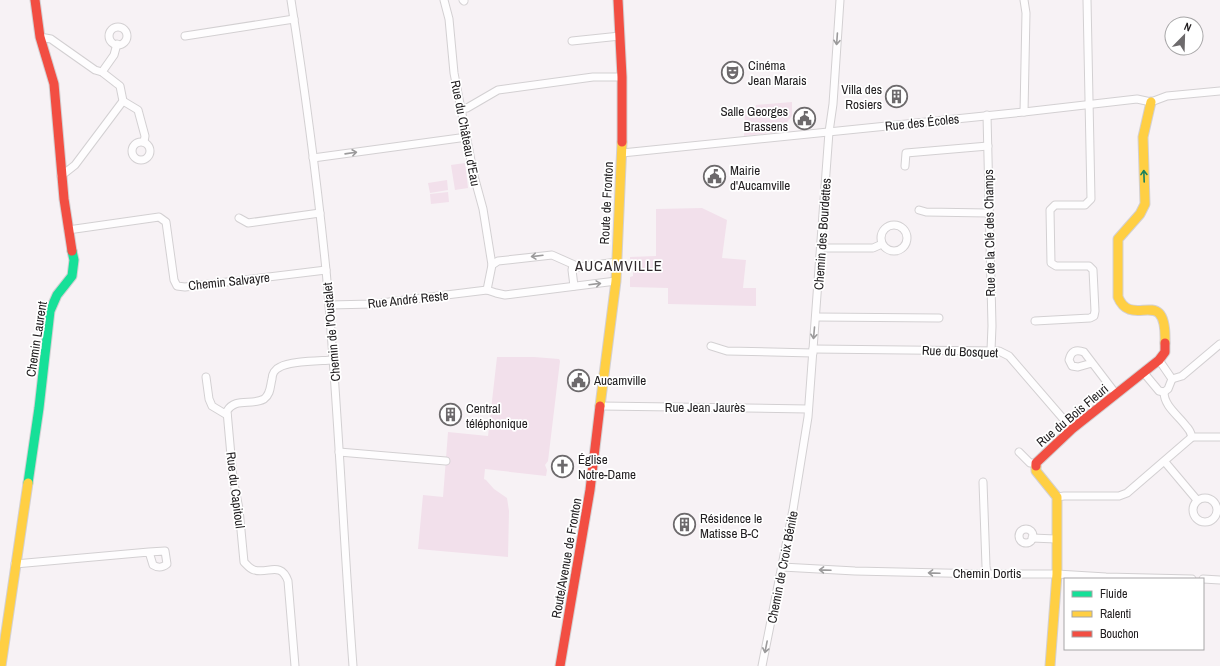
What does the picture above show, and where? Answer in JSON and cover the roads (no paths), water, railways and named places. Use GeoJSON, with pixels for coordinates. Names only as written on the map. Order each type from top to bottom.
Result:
{"type":"FeatureCollection","features":[{"type":"Feature","properties":{"kind":"street","name":"Chemin Laurent"},"geometry":{"type":"LineString","coordinates":[[1,666],[39,408],[50,311],[54,299],[72,278],[74,271],[74,260],[68,230],[61,176],[54,84],[40,37],[35,0]]}},
{"type":"Feature","properties":{"kind":"street","name":"Chemin de l'Oustalet"},"geometry":{"type":"LineString","coordinates":[[291,0],[313,158],[326,270],[353,666]]}},
{"type":"Feature","properties":{"kind":"street","name":"Rue du Château d'Eau"},"geometry":{"type":"LineString","coordinates":[[444,0],[449,19],[452,61],[468,137],[474,176],[483,209],[492,265]]}},
{"type":"Feature","properties":{"kind":"street","name":"Route de Fronton"},"geometry":{"type":"LineString","coordinates":[[595,454],[617,262],[622,153],[622,77],[618,0]]}},
{"type":"Feature","properties":{"kind":"street","name":"Chemin des Bourdettes"},"geometry":{"type":"LineString","coordinates":[[800,467],[808,409],[816,317],[840,0]]}},
{"type":"Feature","properties":{"kind":"street"},"geometry":{"type":"LineString","coordinates":[[1024,0],[1026,13],[1024,112]]}},
{"type":"Feature","properties":{"kind":"street"},"geometry":{"type":"LineString","coordinates":[[1035,321],[1090,318],[1094,316],[1095,311],[1093,270],[1089,266],[1056,266],[1051,263],[1050,210],[1055,205],[1086,205],[1091,199],[1087,0]]}},
{"type":"Feature","properties":{"kind":"street"},"geometry":{"type":"LineString","coordinates":[[184,36],[294,20]]}},
{"type":"Feature","properties":{"kind":"street"},"geometry":{"type":"LineString","coordinates":[[572,41],[620,36]]}},
{"type":"Feature","properties":{"kind":"street"},"geometry":{"type":"LineString","coordinates":[[40,37],[51,39],[95,70],[102,72],[120,86],[123,101],[138,110],[145,136],[144,142]]}},
{"type":"Feature","properties":{"kind":"street"},"geometry":{"type":"LineString","coordinates":[[102,72],[114,55],[118,44]]}},
{"type":"Feature","properties":{"kind":"street"},"geometry":{"type":"LineString","coordinates":[[461,109],[467,108],[498,90],[593,77],[622,77]]}},
{"type":"Feature","properties":{"kind":"street","name":"Rue des Écoles"},"geometry":{"type":"LineString","coordinates":[[622,153],[691,147],[1137,99],[1151,102],[1167,96],[1220,91]]}},
{"type":"Feature","properties":{"kind":"street"},"geometry":{"type":"LineString","coordinates":[[61,176],[75,165],[123,101]]}},
{"type":"Feature","properties":{"kind":"street"},"geometry":{"type":"LineString","coordinates":[[1151,102],[1143,137],[1145,204],[1140,214],[1118,239],[1118,296],[1119,303],[1123,308],[1128,310],[1154,310],[1163,317],[1165,352],[1159,360],[1172,379]]}},
{"type":"Feature","properties":{"kind":"street","name":"Rue de la Clé des Champs"},"geometry":{"type":"LineString","coordinates":[[987,115],[988,212],[992,326],[991,350]]}},
{"type":"Feature","properties":{"kind":"street"},"geometry":{"type":"LineString","coordinates":[[313,158],[468,137]]}},
{"type":"Feature","properties":{"kind":"street"},"geometry":{"type":"LineString","coordinates":[[905,166],[906,153],[988,146]]}},
{"type":"Feature","properties":{"kind":"street"},"geometry":{"type":"LineString","coordinates":[[919,210],[926,212],[988,212]]}},
{"type":"Feature","properties":{"kind":"street"},"geometry":{"type":"LineString","coordinates":[[239,218],[248,223],[320,214]]}},
{"type":"Feature","properties":{"kind":"street","name":"Chemin Salvayre"},"geometry":{"type":"LineString","coordinates":[[68,230],[158,217],[166,222],[174,280],[177,286],[185,287],[326,270]]}},
{"type":"Feature","properties":{"kind":"street"},"geometry":{"type":"LineString","coordinates":[[821,248],[873,248],[882,244]]}},
{"type":"Feature","properties":{"kind":"street"},"geometry":{"type":"LineString","coordinates":[[616,281],[505,295],[496,294],[487,290],[492,265],[498,261],[552,255],[579,267],[617,262]]}},
{"type":"Feature","properties":{"kind":"street"},"geometry":{"type":"LineString","coordinates":[[573,265],[572,270],[574,286]]}},
{"type":"Feature","properties":{"kind":"street","name":"Rue André Reste"},"geometry":{"type":"LineString","coordinates":[[329,305],[373,304],[487,290]]}},
{"type":"Feature","properties":{"kind":"street"},"geometry":{"type":"LineString","coordinates":[[816,317],[939,318]]}},
{"type":"Feature","properties":{"kind":"street"},"geometry":{"type":"LineString","coordinates":[[1172,379],[1182,376],[1220,344]]}},
{"type":"Feature","properties":{"kind":"street","name":"Rue du Bosquet"},"geometry":{"type":"LineString","coordinates":[[711,346],[727,351],[999,351],[1009,356],[1072,429]]}},
{"type":"Feature","properties":{"kind":"street"},"geometry":{"type":"LineString","coordinates":[[206,377],[209,399],[212,406],[227,415],[229,406],[235,403],[265,398],[270,390],[273,374],[279,367],[287,364],[332,360]]}},
{"type":"Feature","properties":{"kind":"street","name":"Rue du Bois Fleuri"},"geometry":{"type":"LineString","coordinates":[[1056,497],[1036,471],[1036,463],[1072,429],[1144,374],[1159,360]]}},
{"type":"Feature","properties":{"kind":"street"},"geometry":{"type":"LineString","coordinates":[[1092,363],[1116,394]]}},
{"type":"Feature","properties":{"kind":"street"},"geometry":{"type":"LineString","coordinates":[[1144,374],[1159,391],[1164,392]]}},
{"type":"Feature","properties":{"kind":"street"},"geometry":{"type":"LineString","coordinates":[[1164,392],[1168,389],[1172,379]]}},
{"type":"Feature","properties":{"kind":"street"},"geometry":{"type":"LineString","coordinates":[[1164,392],[1166,402],[1187,427],[1192,437]]}},
{"type":"Feature","properties":{"kind":"street","name":"Rue Jean Jaurès"},"geometry":{"type":"LineString","coordinates":[[601,406],[808,409]]}},
{"type":"Feature","properties":{"kind":"street","name":"Rue du Capitoul"},"geometry":{"type":"LineString","coordinates":[[227,415],[233,478],[239,509],[244,562],[255,570],[278,569],[286,575],[288,581],[295,666]]}},
{"type":"Feature","properties":{"kind":"street"},"geometry":{"type":"LineString","coordinates":[[1050,666],[1057,574],[1056,497],[1119,496],[1127,493],[1165,462],[1192,437],[1220,437]]}},
{"type":"Feature","properties":{"kind":"street"},"geometry":{"type":"LineString","coordinates":[[339,452],[446,461]]}},
{"type":"Feature","properties":{"kind":"street"},"geometry":{"type":"LineString","coordinates":[[1019,452],[1030,463],[1036,463]]}},
{"type":"Feature","properties":{"kind":"street","name":"Route/Avenue de Fronton"},"geometry":{"type":"LineString","coordinates":[[560,666],[587,512],[595,454]]}},
{"type":"Feature","properties":{"kind":"street"},"geometry":{"type":"LineString","coordinates":[[1165,462],[1197,500]]}},
{"type":"Feature","properties":{"kind":"street","name":"Chemin de Croix Bénite"},"geometry":{"type":"LineString","coordinates":[[762,666],[800,467]]}},
{"type":"Feature","properties":{"kind":"street"},"geometry":{"type":"LineString","coordinates":[[983,482],[987,574]]}},
{"type":"Feature","properties":{"kind":"street"},"geometry":{"type":"LineString","coordinates":[[1032,538],[1056,539]]}},
{"type":"Feature","properties":{"kind":"street"},"geometry":{"type":"LineString","coordinates":[[15,564],[149,552]]}},
{"type":"Feature","properties":{"kind":"street","name":"Chemin Dortis"},"geometry":{"type":"LineString","coordinates":[[782,567],[855,571],[1057,574],[1149,578]]}},
{"type":"Feature","properties":{"kind":"street"},"geometry":{"type":"LineString","coordinates":[[1204,579],[1220,580]]}},
{"type":"Feature","properties":{"kind":"place","name":"Cinéma Jean Marais"},"geometry":{"type":"Point","coordinates":[732,72]}},
{"type":"Feature","properties":{"kind":"place","name":"Villa des Rosiers"},"geometry":{"type":"Point","coordinates":[897,96]}},
{"type":"Feature","properties":{"kind":"place","name":"Salle Georges Brassens"},"geometry":{"type":"Point","coordinates":[804,118]}},
{"type":"Feature","properties":{"kind":"place","name":"Mairie d'Aucamville"},"geometry":{"type":"Point","coordinates":[715,177]}},
{"type":"Feature","properties":{"kind":"place","name":"Aucamville"},"geometry":{"type":"Point","coordinates":[578,380]}},
{"type":"Feature","properties":{"kind":"place","name":"Central téléphonique"},"geometry":{"type":"Point","coordinates":[451,415]}},
{"type":"Feature","properties":{"kind":"place","name":"Église Notre-Dame"},"geometry":{"type":"Point","coordinates":[562,466]}},
{"type":"Feature","properties":{"kind":"place","name":"Résidence le Matisse B-C"},"geometry":{"type":"Point","coordinates":[685,525]}},
{"type":"Feature","properties":{"kind":"district","name":"AUCAMVILLE"},"geometry":{"type":"Point","coordinates":[619,266]}}]}
